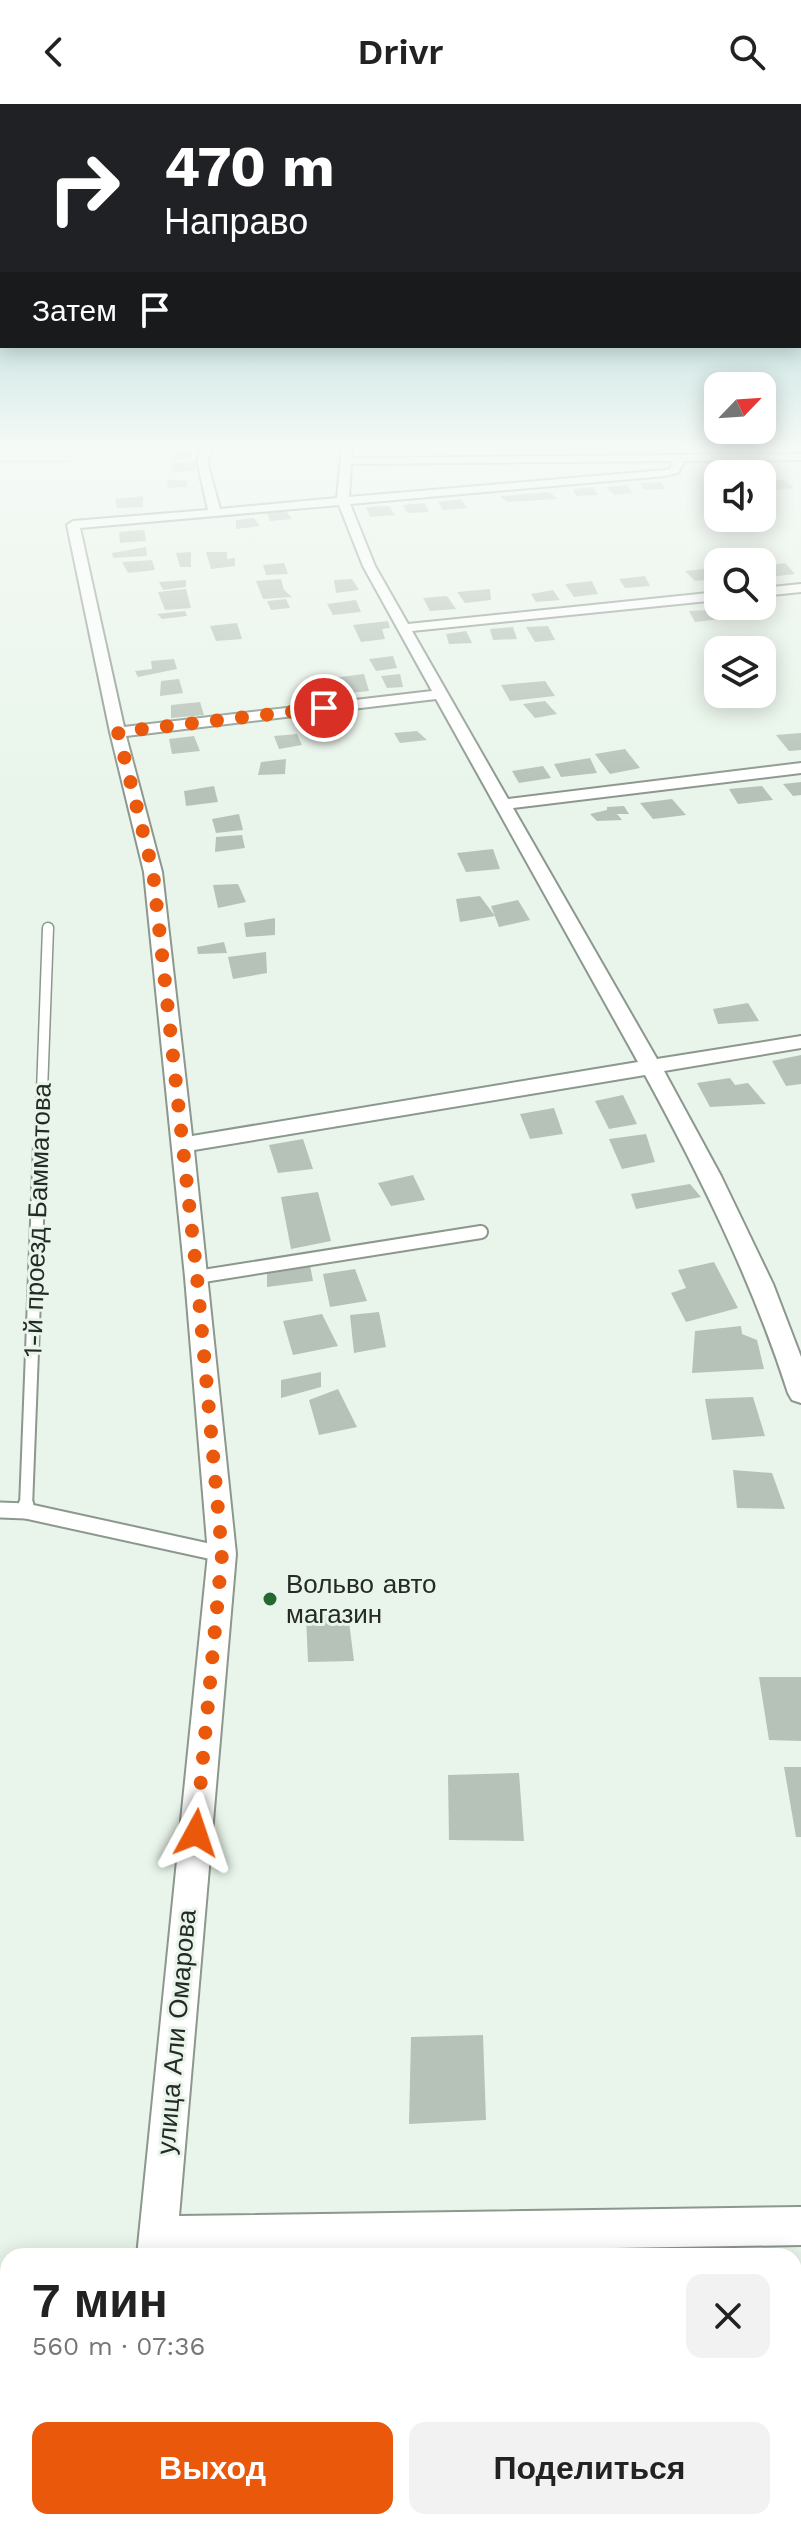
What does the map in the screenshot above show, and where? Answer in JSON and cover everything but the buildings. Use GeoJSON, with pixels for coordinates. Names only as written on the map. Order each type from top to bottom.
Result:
{"type":"FeatureCollection","features":[{"type":"Feature","properties":{"kind":"street","name":"улица Али Омарова"},"geometry":{"type":"LineString","coordinates":[[81,561],[118,732],[153,872],[197,1277],[222,1554],[156,2245]]}},
{"type":"Feature","properties":{"kind":"street"},"geometry":{"type":"LineString","coordinates":[[367,561],[651,1066],[736,1231],[783,1332],[801,1393]]}},
{"type":"Feature","properties":{"kind":"street"},"geometry":{"type":"LineString","coordinates":[[776,591],[801,588]]}},
{"type":"Feature","properties":{"kind":"street"},"geometry":{"type":"LineString","coordinates":[[404,628],[704,597]]}},
{"type":"Feature","properties":{"kind":"street"},"geometry":{"type":"LineString","coordinates":[[118,732],[441,694]]}},
{"type":"Feature","properties":{"kind":"street"},"geometry":{"type":"LineString","coordinates":[[502,805],[801,768]]}},
{"type":"Feature","properties":{"kind":"street"},"geometry":{"type":"LineString","coordinates":[[181,1145],[801,1042]]}},
{"type":"Feature","properties":{"kind":"street"},"geometry":{"type":"LineString","coordinates":[[156,2245],[801,2226]]}},
{"type":"Feature","properties":{"kind":"lane","name":"1-й проезд Бамматова"},"geometry":{"type":"LineString","coordinates":[[26,1511],[48,928]]}},
{"type":"Feature","properties":{"kind":"lane"},"geometry":{"type":"LineString","coordinates":[[197,1277],[481,1232]]}},
{"type":"Feature","properties":{"kind":"lane"},"geometry":{"type":"LineString","coordinates":[[0,1510],[26,1511],[222,1554]]}},
{"type":"Feature","properties":{"kind":"place","name":"Вольво авто магазин"},"geometry":{"type":"Point","coordinates":[270,1599]}},
{"type":"Feature","properties":{"kind":"route"},"geometry":{"type":"LineString","coordinates":[[196,1833],[222,1554],[197,1277],[153,872],[118,732],[324,708]]}}]}
